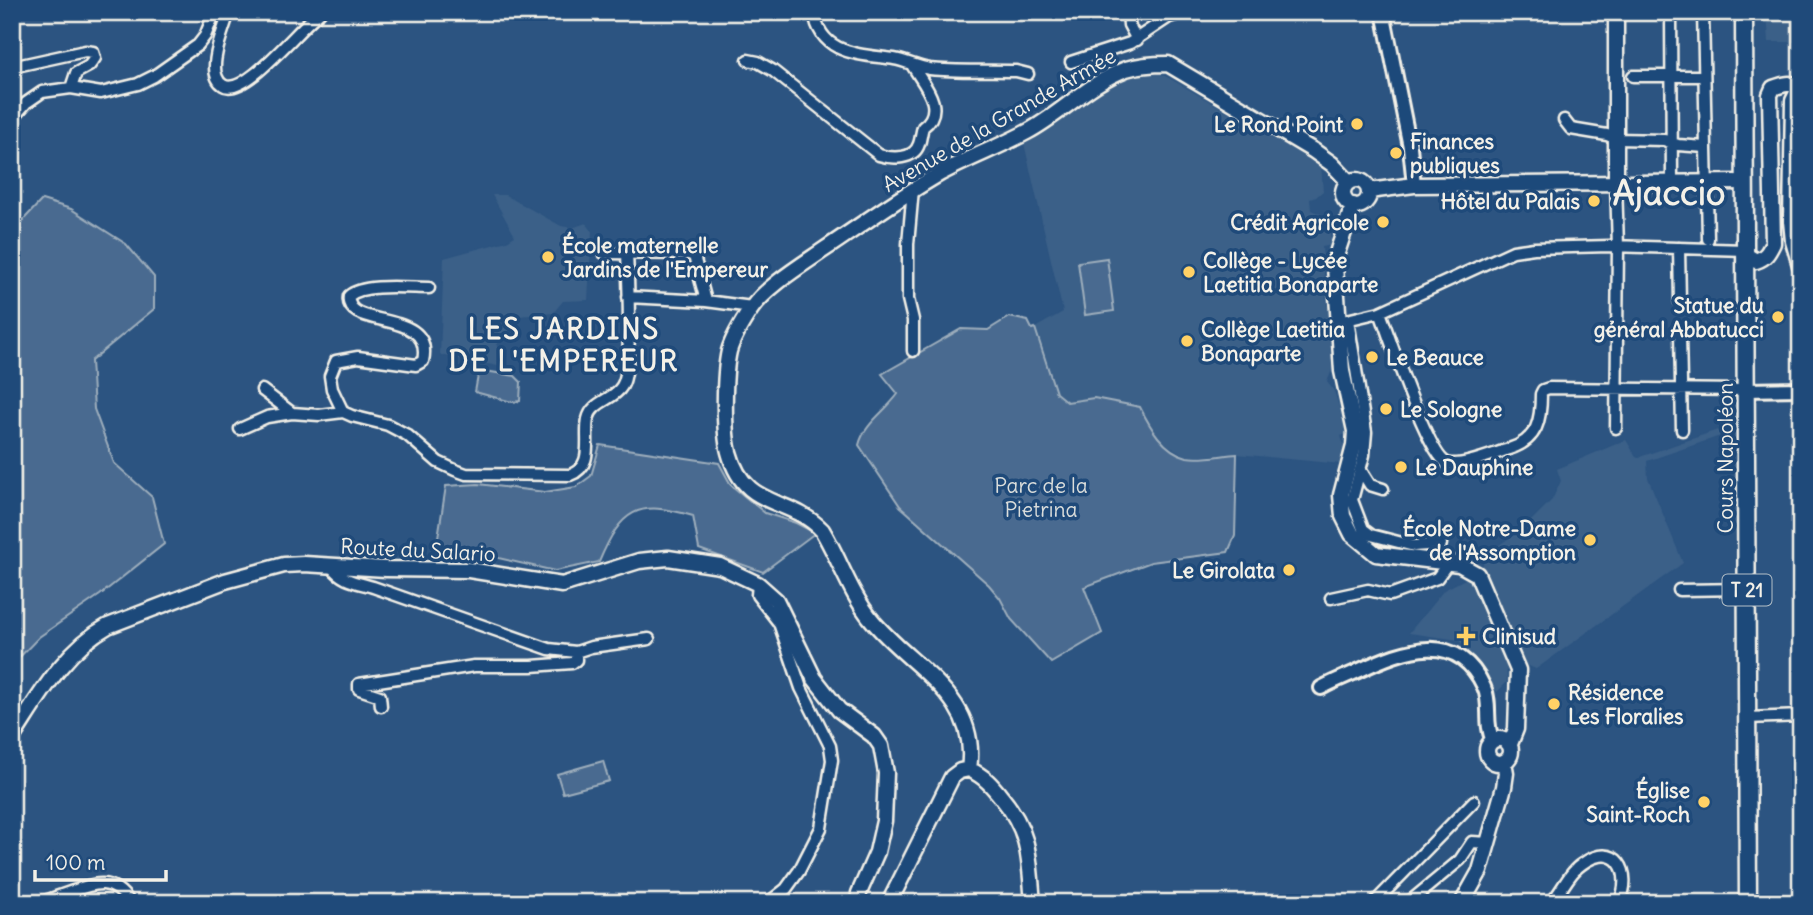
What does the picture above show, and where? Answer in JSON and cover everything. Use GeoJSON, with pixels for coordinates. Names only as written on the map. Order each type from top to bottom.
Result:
{"type":"FeatureCollection","features":[{"type":"Feature","properties":{"kind":"main road"},"geometry":{"type":"LineString","coordinates":[[1616,12],[1616,183]]}},
{"type":"Feature","properties":{"kind":"main road","name":"Cours Napoléon"},"geometry":{"type":"LineString","coordinates":[[1744,12],[1748,903]]}},
{"type":"Feature","properties":{"kind":"main road","name":"Avenue de la Grande Armée"},"geometry":{"type":"LineString","coordinates":[[969,769],[969,738],[963,716],[946,691],[872,619],[822,530],[810,518],[760,497],[741,480],[729,452],[726,431],[728,359],[733,340],[752,307],[798,268],[913,189],[1032,130],[1104,80],[1126,69],[1168,64],[1314,151],[1332,164],[1349,182]]}},
{"type":"Feature","properties":{"kind":"main road"},"geometry":{"type":"LineString","coordinates":[[1746,252],[1756,261],[1761,260],[1769,253],[1773,243],[1770,95],[1773,88],[1793,83],[1801,87],[1794,101],[1797,122],[1792,221],[1801,265]]}},
{"type":"Feature","properties":{"kind":"main road"},"geometry":{"type":"LineString","coordinates":[[1801,171],[1801,227]]}},
{"type":"Feature","properties":{"kind":"main road"},"geometry":{"type":"LineString","coordinates":[[1362,181],[1369,191],[1366,201],[1360,205],[1353,205],[1346,200],[1343,193],[1349,182],[1362,181]]}},
{"type":"Feature","properties":{"kind":"main road"},"geometry":{"type":"LineString","coordinates":[[1369,191],[1414,185],[1745,181]]}},
{"type":"Feature","properties":{"kind":"main road"},"geometry":{"type":"LineString","coordinates":[[1353,205],[1335,266],[1343,325],[1342,371],[1354,431],[1354,446],[1341,495],[1343,516],[1352,534],[1376,554],[1459,564],[1477,574],[1518,670],[1516,729],[1510,744],[1511,754],[1504,762]]}},
{"type":"Feature","properties":{"kind":"main road","name":"Route du Salario"},"geometry":{"type":"LineString","coordinates":[[12,738],[61,666],[78,646],[108,626],[260,570],[304,564],[469,570],[562,584],[639,561],[668,558],[720,566],[758,584],[776,600],[814,678],[839,710],[874,736],[881,746],[886,773],[884,821],[877,852],[859,893],[858,903]]}},
{"type":"Feature","properties":{"kind":"main road"},"geometry":{"type":"LineString","coordinates":[[1504,762],[1492,761],[1487,754],[1488,746],[1493,740],[1504,739],[1510,744]]}},
{"type":"Feature","properties":{"kind":"main road"},"geometry":{"type":"LineString","coordinates":[[1462,903],[1480,871],[1506,773],[1504,762]]}},
{"type":"Feature","properties":{"kind":"main road"},"geometry":{"type":"LineString","coordinates":[[889,903],[952,777],[969,769],[985,776],[1016,814],[1025,834],[1033,903]]}},
{"type":"Feature","properties":{"kind":"street"},"geometry":{"type":"LineString","coordinates":[[12,119],[35,95],[71,88],[101,93],[138,84],[154,76],[198,45],[205,36],[215,12]]}},
{"type":"Feature","properties":{"kind":"street"},"geometry":{"type":"LineString","coordinates":[[229,12],[214,70],[220,83],[235,88],[247,82],[295,33],[320,12]]}},
{"type":"Feature","properties":{"kind":"street"},"geometry":{"type":"LineString","coordinates":[[814,12],[818,30],[831,44],[842,50],[930,69],[1016,71],[1028,74]]}},
{"type":"Feature","properties":{"kind":"street"},"geometry":{"type":"LineString","coordinates":[[1128,12],[1129,25],[1137,40]]}},
{"type":"Feature","properties":{"kind":"street"},"geometry":{"type":"LineString","coordinates":[[1072,62],[1137,40],[1169,17],[1185,12]]}},
{"type":"Feature","properties":{"kind":"street"},"geometry":{"type":"LineString","coordinates":[[1383,12],[1410,147],[1414,185]]}},
{"type":"Feature","properties":{"kind":"street"},"geometry":{"type":"LineString","coordinates":[[1671,12],[1672,182]]}},
{"type":"Feature","properties":{"kind":"street"},"geometry":{"type":"LineString","coordinates":[[1703,12],[1707,239]]}},
{"type":"Feature","properties":{"kind":"street"},"geometry":{"type":"LineString","coordinates":[[12,67],[85,51],[93,52],[94,58],[89,66],[76,73],[71,88]]}},
{"type":"Feature","properties":{"kind":"street"},"geometry":{"type":"LineString","coordinates":[[748,60],[772,70],[879,155],[890,158],[912,153],[919,147],[923,127],[931,121],[934,113],[934,101],[912,65]]}},
{"type":"Feature","properties":{"kind":"street"},"geometry":{"type":"LineString","coordinates":[[1633,76],[1703,76]]}},
{"type":"Feature","properties":{"kind":"street"},"geometry":{"type":"LineString","coordinates":[[1564,120],[1571,129],[1616,139],[1664,140],[1681,146],[1704,147]]}},
{"type":"Feature","properties":{"kind":"street"},"geometry":{"type":"LineString","coordinates":[[1616,183],[1616,428]]}},
{"type":"Feature","properties":{"kind":"street"},"geometry":{"type":"LineString","coordinates":[[912,351],[913,320],[908,299],[908,244],[913,189]]}},
{"type":"Feature","properties":{"kind":"street"},"geometry":{"type":"LineString","coordinates":[[1441,544],[1414,546],[1371,535],[1363,529],[1352,500],[1366,432],[1343,325],[1380,312],[1513,251],[1534,248],[1618,247],[1746,252]]}},
{"type":"Feature","properties":{"kind":"street"},"geometry":{"type":"LineString","coordinates":[[1679,248],[1680,302]]}},
{"type":"Feature","properties":{"kind":"street"},"geometry":{"type":"LineString","coordinates":[[604,253],[694,256],[706,301]]}},
{"type":"Feature","properties":{"kind":"street"},"geometry":{"type":"LineString","coordinates":[[240,429],[267,417],[292,413],[319,415],[343,412],[388,425],[407,435],[438,462],[467,474],[562,476],[578,472],[586,460],[588,417],[597,405],[616,394],[627,376],[626,253]]}},
{"type":"Feature","properties":{"kind":"street"},"geometry":{"type":"LineString","coordinates":[[343,412],[332,389],[330,376],[336,361],[358,357],[416,365],[424,361],[425,352],[418,334],[407,327],[361,313],[351,307],[349,296],[355,290],[369,288],[429,288]]}},
{"type":"Feature","properties":{"kind":"street"},"geometry":{"type":"LineString","coordinates":[[628,297],[706,301],[752,307]]}},
{"type":"Feature","properties":{"kind":"street"},"geometry":{"type":"LineString","coordinates":[[1380,312],[1421,421],[1435,450],[1447,463],[1474,460],[1515,447],[1528,438],[1538,426],[1543,390],[1549,388],[1681,391],[1801,389]]}},
{"type":"Feature","properties":{"kind":"street"},"geometry":{"type":"LineString","coordinates":[[1680,334],[1682,430]]}},
{"type":"Feature","properties":{"kind":"street"},"geometry":{"type":"LineString","coordinates":[[262,390],[292,413]]}},
{"type":"Feature","properties":{"kind":"street"},"geometry":{"type":"LineString","coordinates":[[1360,469],[1370,485],[1383,489]]}},
{"type":"Feature","properties":{"kind":"street"},"geometry":{"type":"LineString","coordinates":[[1331,598],[1368,590],[1390,595],[1437,578],[1448,563]]}},
{"type":"Feature","properties":{"kind":"street"},"geometry":{"type":"LineString","coordinates":[[331,566],[339,576],[347,580],[550,649],[576,653],[603,645],[649,639]]}},
{"type":"Feature","properties":{"kind":"street"},"geometry":{"type":"LineString","coordinates":[[758,584],[757,595],[779,623],[801,688],[830,746],[832,760],[821,828],[799,871],[786,889],[768,903]]}},
{"type":"Feature","properties":{"kind":"street"},"geometry":{"type":"LineString","coordinates":[[1679,590],[1747,589]]}},
{"type":"Feature","properties":{"kind":"street"},"geometry":{"type":"LineString","coordinates":[[1321,688],[1390,656],[1419,648],[1439,648],[1457,655],[1472,668],[1485,689],[1488,722],[1493,740]]}},
{"type":"Feature","properties":{"kind":"street"},"geometry":{"type":"LineString","coordinates":[[381,706],[380,696],[359,689],[359,684],[474,666],[572,663],[576,660],[576,653]]}},
{"type":"Feature","properties":{"kind":"street"},"geometry":{"type":"LineString","coordinates":[[1747,718],[1801,716]]}},
{"type":"Feature","properties":{"kind":"street"},"geometry":{"type":"LineString","coordinates":[[1374,903],[1474,801]]}},
{"type":"Feature","properties":{"kind":"street"},"geometry":{"type":"LineString","coordinates":[[1408,903],[1460,860],[1472,842],[1488,844]]}},
{"type":"Feature","properties":{"kind":"street"},"geometry":{"type":"LineString","coordinates":[[1551,903],[1582,864],[1611,855],[1624,870],[1625,883],[1619,903]]}},
{"type":"Feature","properties":{"kind":"street"},"geometry":{"type":"LineString","coordinates":[[35,903],[58,897],[76,888],[104,884],[115,887],[130,903]]}},
{"type":"Feature","properties":{"kind":"shaded area"},"geometry":{"type":"Polygon","coordinates":[[[1767,12],[1801,12],[1801,42],[1769,42],[1767,12]]]}},
{"type":"Feature","properties":{"kind":"shaded area","name":"Collège - Lycée Laetitia Bonaparte"},"geometry":{"type":"Polygon","coordinates":[[[1159,73],[1169,78],[1321,166],[1323,191],[1310,199],[1311,210],[1327,217],[1332,245],[1322,247],[1334,365],[1327,382],[1334,391],[1348,433],[1341,436],[1345,449],[1342,464],[1237,454],[1188,457],[1164,443],[1149,425],[1140,406],[1094,398],[1067,402],[1056,393],[1035,328],[1063,312],[1024,143],[1099,89],[1128,76],[1159,73]]]}},
{"type":"Feature","properties":{"kind":"shaded area"},"geometry":{"type":"Polygon","coordinates":[[[492,195],[505,195],[561,226],[572,228],[586,223],[592,231],[588,300],[563,301],[553,313],[518,316],[517,328],[497,338],[498,366],[440,355],[444,258],[507,241],[515,236],[492,195]]]}},
{"type":"Feature","properties":{"kind":"shaded area","name":"École Notre-Dame de l'Assomption"},"geometry":{"type":"Polygon","coordinates":[[[1732,425],[1732,432],[1647,461],[1648,478],[1683,563],[1536,669],[1524,664],[1482,566],[1489,552],[1524,528],[1552,500],[1561,481],[1557,469],[1626,440],[1637,458],[1732,425]]]}},
{"type":"Feature","properties":{"kind":"shaded area","name":"Clinisud"},"geometry":{"type":"Polygon","coordinates":[[[1469,577],[1506,653],[1507,682],[1497,692],[1459,640],[1409,633],[1444,590],[1469,577]]]}},
{"type":"Feature","properties":{"kind":"green space"},"geometry":{"type":"Polygon","coordinates":[[[42,200],[71,209],[126,244],[154,277],[154,309],[91,361],[94,409],[114,463],[152,497],[164,544],[100,595],[39,637],[12,665],[12,232],[42,200]]]}},
{"type":"Feature","properties":{"kind":"green space"},"geometry":{"type":"Polygon","coordinates":[[[1107,258],[1114,311],[1085,315],[1078,262],[1107,258]]]}},
{"type":"Feature","properties":{"kind":"green space","name":"Parc de la Pietrina"},"geometry":{"type":"Polygon","coordinates":[[[1009,317],[1028,321],[1032,329],[1035,328],[1056,393],[1067,402],[1094,398],[1140,407],[1164,444],[1187,457],[1237,454],[1235,536],[1228,552],[1151,562],[1084,587],[1102,633],[1051,663],[1011,619],[1000,598],[989,585],[900,506],[859,445],[870,424],[898,394],[882,374],[961,329],[988,330],[1009,317]]]}},
{"type":"Feature","properties":{"kind":"green space"},"geometry":{"type":"Polygon","coordinates":[[[479,370],[515,376],[521,382],[520,401],[512,402],[475,392],[479,370]]]}},
{"type":"Feature","properties":{"kind":"green space"},"geometry":{"type":"Polygon","coordinates":[[[600,445],[719,463],[731,485],[765,513],[796,523],[815,533],[763,572],[699,549],[693,516],[658,509],[644,509],[624,520],[615,530],[599,562],[555,571],[437,544],[446,486],[478,484],[545,492],[576,487],[591,476],[600,445]]]}},
{"type":"Feature","properties":{"kind":"green space"},"geometry":{"type":"Polygon","coordinates":[[[603,761],[609,781],[563,793],[557,774],[603,761]]]}},
{"type":"Feature","properties":{"kind":"place","name":"Le Rond Point"},"geometry":{"type":"Point","coordinates":[1357,124]}},
{"type":"Feature","properties":{"kind":"place","name":"Finances publiques"},"geometry":{"type":"Point","coordinates":[1396,153]}},
{"type":"Feature","properties":{"kind":"place","name":"Hôtel du Palais"},"geometry":{"type":"Point","coordinates":[1594,201]}},
{"type":"Feature","properties":{"kind":"place","name":"Crédit Agricole"},"geometry":{"type":"Point","coordinates":[1383,222]}},
{"type":"Feature","properties":{"kind":"place","name":"École maternelle Jardins de l'Empereur"},"geometry":{"type":"Point","coordinates":[548,257]}},
{"type":"Feature","properties":{"kind":"place","name":"Collège - Lycée Laetitia Bonaparte"},"geometry":{"type":"Point","coordinates":[1189,272]}},
{"type":"Feature","properties":{"kind":"place","name":"Statue du général Abbatucci"},"geometry":{"type":"Point","coordinates":[1778,317]}},
{"type":"Feature","properties":{"kind":"place","name":"Collège Laetitia Bonaparte"},"geometry":{"type":"Point","coordinates":[1187,341]}},
{"type":"Feature","properties":{"kind":"place","name":"Le Beauce"},"geometry":{"type":"Point","coordinates":[1372,357]}},
{"type":"Feature","properties":{"kind":"place","name":"Le Sologne"},"geometry":{"type":"Point","coordinates":[1386,409]}},
{"type":"Feature","properties":{"kind":"place","name":"Le Dauphine"},"geometry":{"type":"Point","coordinates":[1401,467]}},
{"type":"Feature","properties":{"kind":"place","name":"École Notre-Dame de l'Assomption"},"geometry":{"type":"Point","coordinates":[1590,540]}},
{"type":"Feature","properties":{"kind":"place","name":"Le Girolata"},"geometry":{"type":"Point","coordinates":[1289,570]}},
{"type":"Feature","properties":{"kind":"place","name":"Clinisud"},"geometry":{"type":"Point","coordinates":[1466,636]}},
{"type":"Feature","properties":{"kind":"place","name":"Résidence Les Floralies"},"geometry":{"type":"Point","coordinates":[1554,704]}},
{"type":"Feature","properties":{"kind":"place","name":"Église Saint-Roch"},"geometry":{"type":"Point","coordinates":[1704,802]}},
{"type":"Feature","properties":{"kind":"district","name":"Ajaccio"},"geometry":{"type":"Point","coordinates":[1669,192]}},
{"type":"Feature","properties":{"kind":"district","name":"LES JARDINS DE L'EMPEREUR"},"geometry":{"type":"Point","coordinates":[564,345]}}]}
